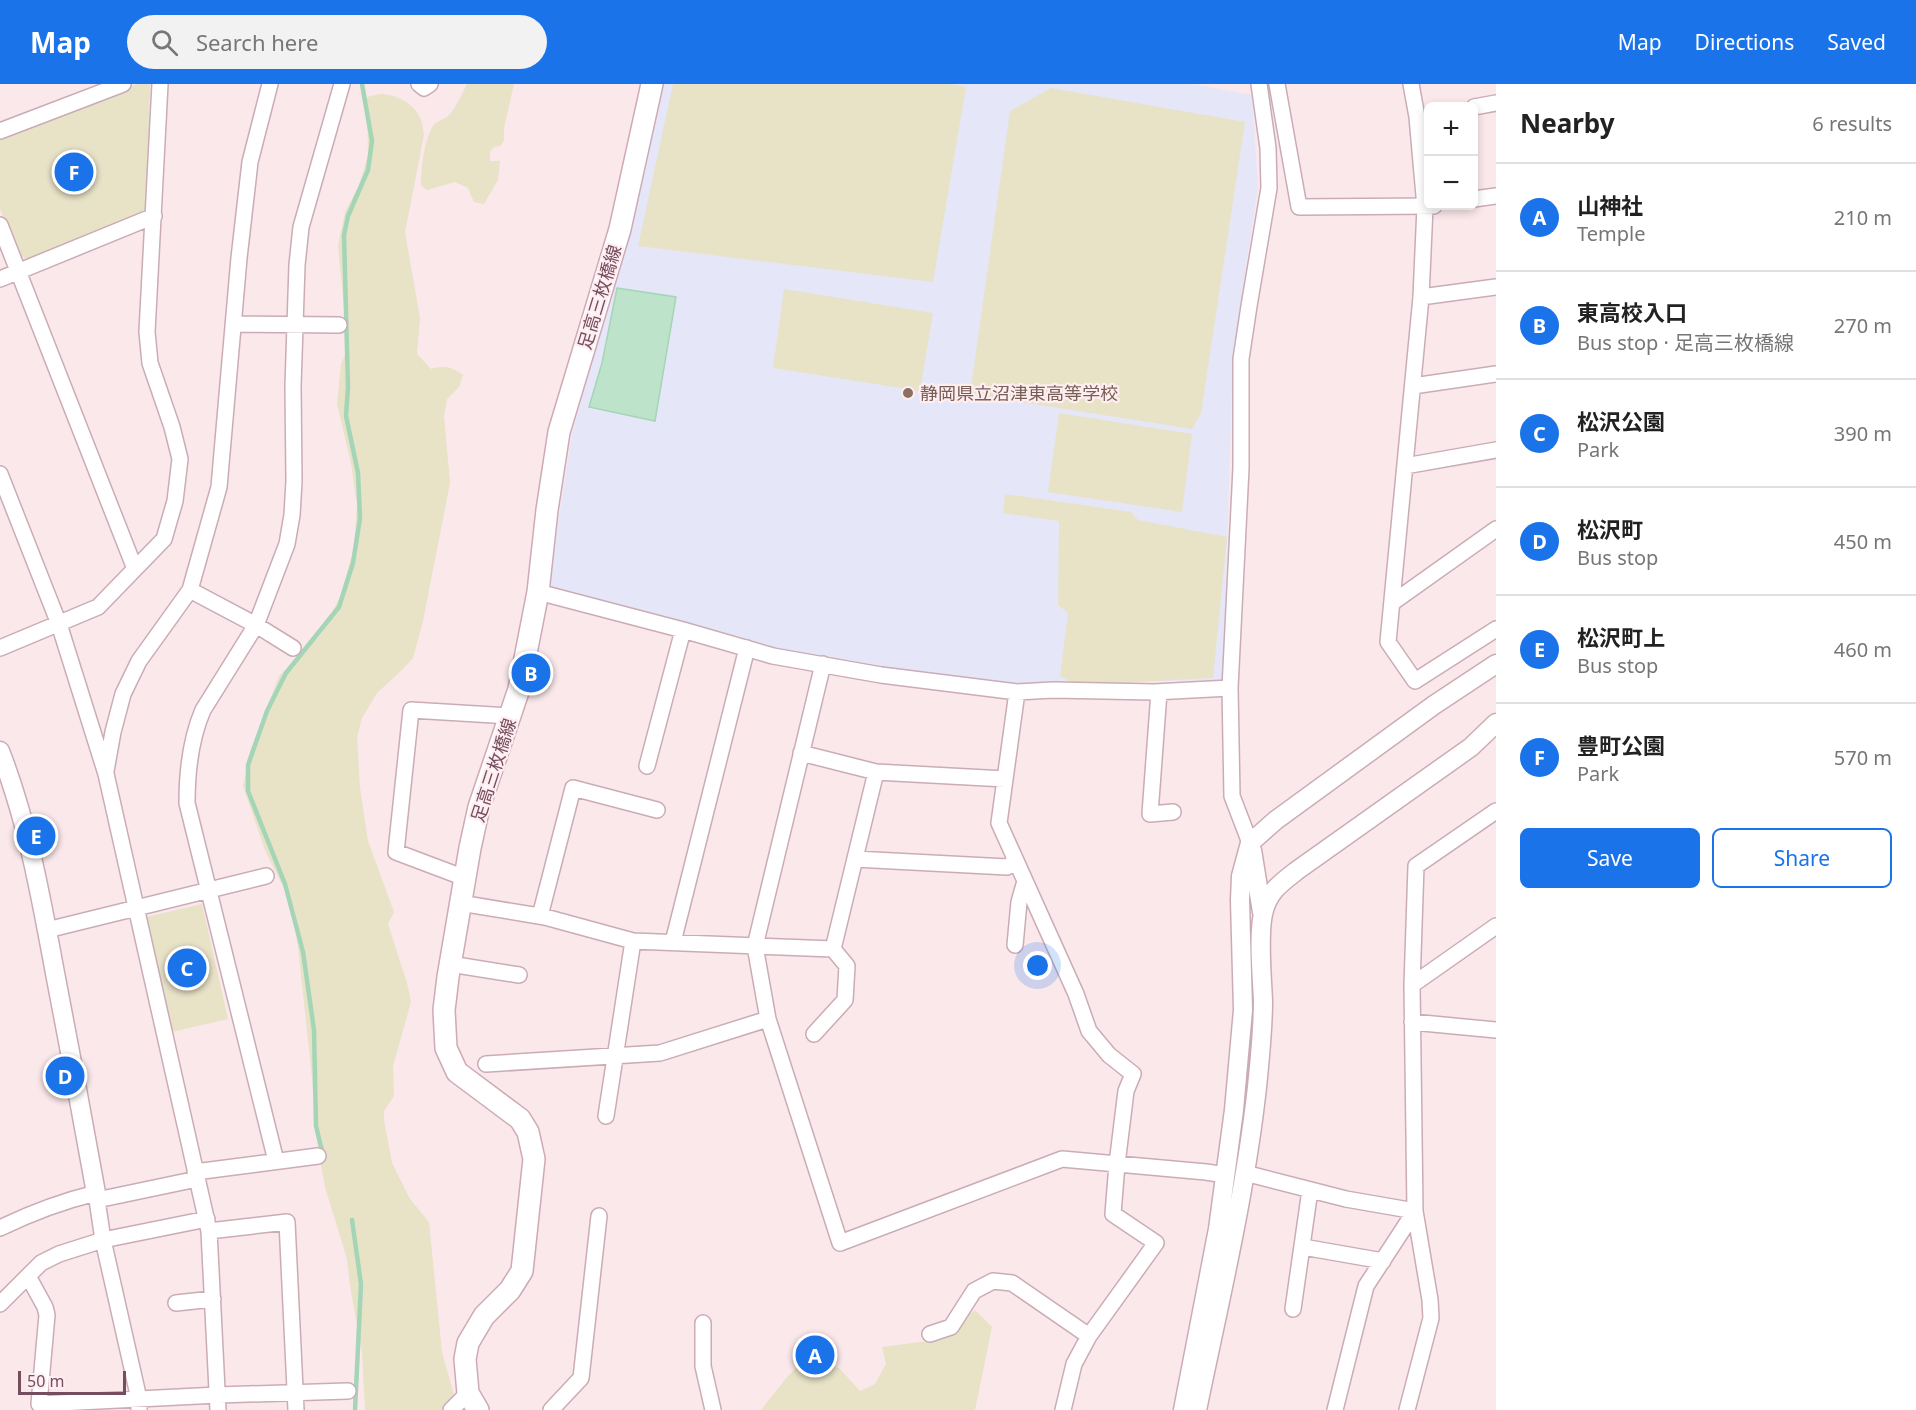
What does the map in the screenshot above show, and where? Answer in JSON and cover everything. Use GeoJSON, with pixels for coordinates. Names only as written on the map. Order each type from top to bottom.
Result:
{"type":"FeatureCollection","features":[{"type":"Feature","properties":{"kind":"main road","name":"足高三枚橋線"},"geometry":{"type":"LineString","coordinates":[[473,1402],[465,1359],[468,1343],[483,1316],[510,1290],[522,1271],[534,1159],[528,1132],[520,1119],[457,1072],[446,1048],[445,999],[460,903],[479,807],[519,689],[538,592],[559,432],[620,229],[652,84]]}},
{"type":"Feature","properties":{"kind":"street"},"geometry":{"type":"LineString","coordinates":[[0,131],[123,84]]}},
{"type":"Feature","properties":{"kind":"street"},"geometry":{"type":"LineString","coordinates":[[0,648],[98,607],[164,539],[176,501],[180,459],[172,427],[150,363],[147,332],[160,84]]}},
{"type":"Feature","properties":{"kind":"street"},"geometry":{"type":"LineString","coordinates":[[106,774],[113,732],[123,694],[139,661],[190,590],[219,487],[250,162],[270,84]]}},
{"type":"Feature","properties":{"kind":"street"},"geometry":{"type":"LineString","coordinates":[[276,1161],[187,803],[187,775],[197,723],[256,625],[287,544],[292,515],[295,450],[293,386],[297,265],[302,227],[342,84]]}},
{"type":"Feature","properties":{"kind":"street"},"geometry":{"type":"LineString","coordinates":[[419,84],[424,88],[430,84]]}},
{"type":"Feature","properties":{"kind":"street"},"geometry":{"type":"LineString","coordinates":[[1197,1410],[1245,1173],[1261,1047],[1262,916],[1250,843],[1232,796],[1230,688],[1241,468],[1241,359],[1269,188],[1268,148],[1259,84]]}},
{"type":"Feature","properties":{"kind":"street"},"geometry":{"type":"LineString","coordinates":[[1276,84],[1299,207],[1424,206]]}},
{"type":"Feature","properties":{"kind":"street"},"geometry":{"type":"LineString","coordinates":[[1411,84],[1423,116],[1426,156]]}},
{"type":"Feature","properties":{"kind":"street"},"geometry":{"type":"LineString","coordinates":[[1478,106],[1496,103]]}},
{"type":"Feature","properties":{"kind":"street"},"geometry":{"type":"LineString","coordinates":[[1478,198],[1496,196]]}},
{"type":"Feature","properties":{"kind":"street"},"geometry":{"type":"LineString","coordinates":[[1430,210],[1388,642],[1415,681],[1496,629]]}},
{"type":"Feature","properties":{"kind":"street"},"geometry":{"type":"LineString","coordinates":[[0,279],[154,216]]}},
{"type":"Feature","properties":{"kind":"street"},"geometry":{"type":"LineString","coordinates":[[0,225],[135,569]]}},
{"type":"Feature","properties":{"kind":"street"},"geometry":{"type":"LineString","coordinates":[[1421,297],[1496,287]]}},
{"type":"Feature","properties":{"kind":"street"},"geometry":{"type":"LineString","coordinates":[[233,324],[339,326]]}},
{"type":"Feature","properties":{"kind":"street"},"geometry":{"type":"LineString","coordinates":[[1413,386],[1496,374]]}},
{"type":"Feature","properties":{"kind":"street"},"geometry":{"type":"LineString","coordinates":[[1405,466],[1496,450]]}},
{"type":"Feature","properties":{"kind":"street"},"geometry":{"type":"LineString","coordinates":[[0,474],[59,624],[106,774],[208,1225],[218,1402]]}},
{"type":"Feature","properties":{"kind":"street"},"geometry":{"type":"LineString","coordinates":[[1392,603],[1496,530]]}},
{"type":"Feature","properties":{"kind":"street"},"geometry":{"type":"LineString","coordinates":[[190,590],[256,625],[293,648]]}},
{"type":"Feature","properties":{"kind":"street"},"geometry":{"type":"LineString","coordinates":[[538,592],[773,656],[880,675],[1017,692],[1053,690],[1159,692],[1230,688]]}},
{"type":"Feature","properties":{"kind":"street"},"geometry":{"type":"LineString","coordinates":[[647,766],[683,630]]}},
{"type":"Feature","properties":{"kind":"street"},"geometry":{"type":"LineString","coordinates":[[673,942],[747,648]]}},
{"type":"Feature","properties":{"kind":"street"},"geometry":{"type":"LineString","coordinates":[[823,664],[754,946],[768,1019],[840,1243],[1062,1159],[1225,1175]]}},
{"type":"Feature","properties":{"kind":"street"},"geometry":{"type":"LineString","coordinates":[[1183,1410],[1218,1229],[1234,1110],[1243,1010],[1241,876],[1250,843],[1276,820],[1425,711],[1496,664]]}},
{"type":"Feature","properties":{"kind":"street"},"geometry":{"type":"LineString","coordinates":[[1017,692],[999,824],[1076,994],[1089,1031],[1109,1055],[1133,1074],[1126,1091],[1113,1214],[1156,1243],[1089,1336],[1074,1364],[1063,1410]]}},
{"type":"Feature","properties":{"kind":"street"},"geometry":{"type":"LineString","coordinates":[[1159,692],[1150,814],[1173,812]]}},
{"type":"Feature","properties":{"kind":"street"},"geometry":{"type":"LineString","coordinates":[[465,878],[396,852],[411,710],[510,716]]}},
{"type":"Feature","properties":{"kind":"street"},"geometry":{"type":"LineString","coordinates":[[1262,916],[1268,896],[1278,886],[1471,747],[1496,723]]}},
{"type":"Feature","properties":{"kind":"street"},"geometry":{"type":"LineString","coordinates":[[0,752],[8,792],[30,849],[97,1197],[103,1240],[139,1404]]}},
{"type":"Feature","properties":{"kind":"street"},"geometry":{"type":"LineString","coordinates":[[801,753],[876,772],[1005,779]]}},
{"type":"Feature","properties":{"kind":"street"},"geometry":{"type":"LineString","coordinates":[[833,949],[876,772]]}},
{"type":"Feature","properties":{"kind":"street"},"geometry":{"type":"LineString","coordinates":[[540,916],[573,788],[657,810]]}},
{"type":"Feature","properties":{"kind":"street"},"geometry":{"type":"LineString","coordinates":[[1407,1410],[1431,1318],[1415,1210],[1412,985],[1416,866],[1496,810]]}},
{"type":"Feature","properties":{"kind":"street"},"geometry":{"type":"LineString","coordinates":[[855,859],[1007,867],[1016,861]]}},
{"type":"Feature","properties":{"kind":"street"},"geometry":{"type":"LineString","coordinates":[[47,930],[267,876]]}},
{"type":"Feature","properties":{"kind":"street"},"geometry":{"type":"LineString","coordinates":[[1015,945],[1019,902],[1025,881]]}},
{"type":"Feature","properties":{"kind":"street"},"geometry":{"type":"LineString","coordinates":[[460,903],[540,916],[633,940],[833,949],[847,966],[845,1000],[814,1034]]}},
{"type":"Feature","properties":{"kind":"street"},"geometry":{"type":"LineString","coordinates":[[1412,985],[1496,926]]}},
{"type":"Feature","properties":{"kind":"street"},"geometry":{"type":"LineString","coordinates":[[606,1116],[633,940]]}},
{"type":"Feature","properties":{"kind":"street"},"geometry":{"type":"LineString","coordinates":[[450,964],[519,975]]}},
{"type":"Feature","properties":{"kind":"street"},"geometry":{"type":"LineString","coordinates":[[486,1064],[660,1053],[768,1019]]}},
{"type":"Feature","properties":{"kind":"street"},"geometry":{"type":"LineString","coordinates":[[1412,1022],[1496,1030]]}},
{"type":"Feature","properties":{"kind":"street"},"geometry":{"type":"LineString","coordinates":[[0,1228],[32,1213],[72,1199],[97,1197],[276,1161],[318,1156]]}},
{"type":"Feature","properties":{"kind":"street"},"geometry":{"type":"LineString","coordinates":[[1245,1173],[1346,1198],[1415,1210]]}},
{"type":"Feature","properties":{"kind":"street"},"geometry":{"type":"LineString","coordinates":[[1293,1309],[1310,1190]]}},
{"type":"Feature","properties":{"kind":"street"},"geometry":{"type":"LineString","coordinates":[[1335,1410],[1366,1286],[1415,1210]]}},
{"type":"Feature","properties":{"kind":"street"},"geometry":{"type":"LineString","coordinates":[[551,1410],[581,1378],[599,1216]]}},
{"type":"Feature","properties":{"kind":"street"},"geometry":{"type":"LineString","coordinates":[[0,1304],[41,1263],[59,1254],[103,1240],[208,1225],[287,1222],[296,1410]]}},
{"type":"Feature","properties":{"kind":"street"},"geometry":{"type":"LineString","coordinates":[[1303,1247],[1383,1261]]}},
{"type":"Feature","properties":{"kind":"street"},"geometry":{"type":"LineString","coordinates":[[28,1276],[47,1315],[39,1404],[218,1402],[295,1392],[348,1390]]}},
{"type":"Feature","properties":{"kind":"street"},"geometry":{"type":"LineString","coordinates":[[930,1334],[951,1327],[974,1291],[993,1281],[1012,1283],[1089,1336]]}},
{"type":"Feature","properties":{"kind":"street"},"geometry":{"type":"LineString","coordinates":[[176,1303],[213,1299]]}},
{"type":"Feature","properties":{"kind":"street"},"geometry":{"type":"LineString","coordinates":[[703,1323],[703,1366],[713,1410]]}},
{"type":"Feature","properties":{"kind":"street"},"geometry":{"type":"LineString","coordinates":[[451,1410],[473,1402]]}},
{"type":"Feature","properties":{"kind":"shaded area"},"geometry":{"type":"Polygon","coordinates":[[[137,84],[150,84],[147,206],[142,214],[27,259],[19,256],[0,209],[0,139],[137,84]]]}},
{"type":"Feature","properties":{"kind":"shaded area"},"geometry":{"type":"Polygon","coordinates":[[[467,84],[514,84],[504,128],[504,141],[490,152],[490,161],[500,161],[498,180],[484,204],[474,202],[468,188],[455,182],[427,190],[421,185],[424,155],[430,132],[434,124],[451,113],[467,84]]]}},
{"type":"Feature","properties":{"kind":"shaded area","name":"静岡県立沼津東高等学校"},"geometry":{"type":"Polygon","coordinates":[[[663,84],[1192,84],[1252,95],[1258,187],[1233,352],[1223,680],[1019,684],[876,667],[774,649],[548,587],[572,434],[626,241],[663,84]]]}},
{"type":"Feature","properties":{"kind":"shaded area"},"geometry":{"type":"Polygon","coordinates":[[[673,84],[951,84],[966,87],[933,282],[638,246],[673,84]]]}},
{"type":"Feature","properties":{"kind":"shaded area"},"geometry":{"type":"Polygon","coordinates":[[[1051,88],[1245,122],[1201,413],[1192,429],[970,394],[1010,111],[1051,88]]]}},
{"type":"Feature","properties":{"kind":"shaded area"},"geometry":{"type":"Polygon","coordinates":[[[380,94],[398,98],[409,104],[422,122],[424,135],[405,232],[420,318],[417,354],[431,369],[448,368],[463,375],[459,387],[447,399],[444,416],[450,483],[423,621],[413,658],[377,693],[362,718],[357,737],[360,788],[368,841],[394,912],[388,924],[411,1002],[393,1066],[394,1096],[384,1111],[384,1120],[392,1163],[410,1199],[429,1222],[442,1352],[454,1395],[441,1410],[365,1410],[362,1353],[347,1259],[325,1187],[318,1148],[298,947],[290,900],[266,853],[243,786],[251,749],[279,676],[321,634],[340,597],[354,548],[357,505],[351,463],[337,404],[341,364],[348,349],[338,246],[345,212],[359,185],[368,155],[367,97],[380,94]]]}},
{"type":"Feature","properties":{"kind":"shaded area"},"geometry":{"type":"Polygon","coordinates":[[[617,288],[676,297],[655,421],[589,407],[602,363],[617,288]]]}},
{"type":"Feature","properties":{"kind":"shaded area"},"geometry":{"type":"Polygon","coordinates":[[[784,289],[933,313],[920,391],[773,368],[784,289]]]}},
{"type":"Feature","properties":{"kind":"shaded area"},"geometry":{"type":"Polygon","coordinates":[[[1059,413],[1192,434],[1182,512],[1048,492],[1059,413]]]}},
{"type":"Feature","properties":{"kind":"shaded area"},"geometry":{"type":"Polygon","coordinates":[[[1005,494],[1131,512],[1138,520],[1227,537],[1213,678],[1077,685],[1060,676],[1068,613],[1058,605],[1059,521],[1003,513],[1005,494]]]}},
{"type":"Feature","properties":{"kind":"shaded area"},"geometry":{"type":"Polygon","coordinates":[[[202,904],[228,1019],[172,1032],[146,917],[202,904]]]}},
{"type":"Feature","properties":{"kind":"shaded area"},"geometry":{"type":"Polygon","coordinates":[[[975,1310],[992,1327],[975,1410],[761,1410],[788,1376],[807,1358],[839,1368],[860,1391],[875,1384],[886,1364],[882,1347],[934,1340],[975,1310]]]}},
{"type":"Feature","properties":{"kind":"waterway"},"geometry":{"type":"LineString","coordinates":[[323,1155],[316,1126],[314,1030],[303,952],[285,884],[248,791],[248,765],[267,711],[286,673],[339,607],[353,563],[360,518],[358,473],[346,416],[348,387],[344,235],[348,216],[368,170],[372,141],[362,84]]}},
{"type":"Feature","properties":{"kind":"waterway"},"geometry":{"type":"LineString","coordinates":[[352,1220],[361,1284],[355,1410]]}},
{"type":"Feature","properties":{"kind":"place","name":"豊町公園"},"geometry":{"type":"Point","coordinates":[74,172]}},
{"type":"Feature","properties":{"kind":"place","name":"静岡県立沼津東高等学校"},"geometry":{"type":"Point","coordinates":[908,393]}},
{"type":"Feature","properties":{"kind":"place","name":"東高校入口"},"geometry":{"type":"Point","coordinates":[531,673]}},
{"type":"Feature","properties":{"kind":"place","name":"松沢町上"},"geometry":{"type":"Point","coordinates":[36,836]}},
{"type":"Feature","properties":{"kind":"place","name":"松沢公園"},"geometry":{"type":"Point","coordinates":[187,968]}},
{"type":"Feature","properties":{"kind":"place","name":"松沢町"},"geometry":{"type":"Point","coordinates":[65,1076]}},
{"type":"Feature","properties":{"kind":"place","name":"山神社"},"geometry":{"type":"Point","coordinates":[815,1355]}}]}
